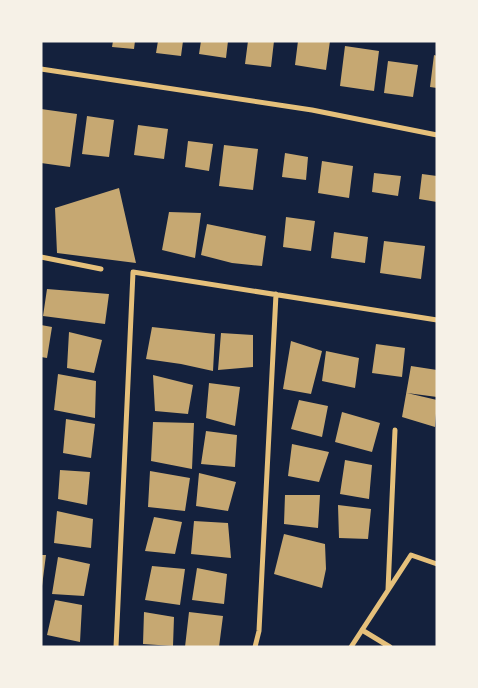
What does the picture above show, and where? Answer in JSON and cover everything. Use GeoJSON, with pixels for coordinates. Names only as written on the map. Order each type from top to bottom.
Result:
{"type":"FeatureCollection","features":[{"type":"Feature","properties":{"kind":"street"},"geometry":{"type":"LineString","coordinates":[[41,69],[312,110],[437,135]]}},
{"type":"Feature","properties":{"kind":"street"},"geometry":{"type":"LineString","coordinates":[[41,257],[100,269]]}},
{"type":"Feature","properties":{"kind":"street"},"geometry":{"type":"LineString","coordinates":[[116,647],[133,272],[437,320]]}},
{"type":"Feature","properties":{"kind":"street"},"geometry":{"type":"LineString","coordinates":[[256,647],[259,621],[276,294]]}},
{"type":"Feature","properties":{"kind":"street"},"geometry":{"type":"LineString","coordinates":[[388,590],[395,430]]}},
{"type":"Feature","properties":{"kind":"street"},"geometry":{"type":"LineString","coordinates":[[351,647],[411,555],[437,564]]}},
{"type":"Feature","properties":{"kind":"street"},"geometry":{"type":"LineString","coordinates":[[362,630],[390,647]]}},
{"type":"Feature","properties":{"kind":"building"},"geometry":{"type":"Polygon","coordinates":[[[113,41],[135,41],[134,49],[112,47],[113,41]]]}},
{"type":"Feature","properties":{"kind":"building"},"geometry":{"type":"Polygon","coordinates":[[[158,41],[183,41],[181,56],[156,53],[158,41]]]}},
{"type":"Feature","properties":{"kind":"building"},"geometry":{"type":"Polygon","coordinates":[[[201,41],[228,41],[226,58],[199,54],[201,41]]]}},
{"type":"Feature","properties":{"kind":"building"},"geometry":{"type":"Polygon","coordinates":[[[248,41],[274,41],[271,67],[245,64],[248,41]]]}},
{"type":"Feature","properties":{"kind":"building"},"geometry":{"type":"Polygon","coordinates":[[[298,41],[330,41],[326,70],[295,65],[298,41]]]}},
{"type":"Feature","properties":{"kind":"building"},"geometry":{"type":"Polygon","coordinates":[[[345,46],[379,51],[374,91],[340,86],[345,46]]]}},
{"type":"Feature","properties":{"kind":"building"},"geometry":{"type":"Polygon","coordinates":[[[434,55],[437,56],[437,88],[430,87],[434,55]]]}},
{"type":"Feature","properties":{"kind":"building"},"geometry":{"type":"Polygon","coordinates":[[[388,61],[418,65],[413,97],[384,93],[388,61]]]}},
{"type":"Feature","properties":{"kind":"building"},"geometry":{"type":"Polygon","coordinates":[[[41,109],[77,114],[70,167],[41,163],[41,109]]]}},
{"type":"Feature","properties":{"kind":"building"},"geometry":{"type":"Polygon","coordinates":[[[87,116],[114,120],[109,157],[82,154],[87,116]]]}},
{"type":"Feature","properties":{"kind":"building"},"geometry":{"type":"Polygon","coordinates":[[[138,125],[168,129],[164,159],[134,155],[138,125]]]}},
{"type":"Feature","properties":{"kind":"building"},"geometry":{"type":"Polygon","coordinates":[[[188,141],[213,144],[209,171],[185,167],[188,141]]]}},
{"type":"Feature","properties":{"kind":"building"},"geometry":{"type":"Polygon","coordinates":[[[224,145],[258,149],[253,190],[219,186],[224,145]]]}},
{"type":"Feature","properties":{"kind":"building"},"geometry":{"type":"Polygon","coordinates":[[[285,153],[308,157],[306,180],[282,177],[285,153]]]}},
{"type":"Feature","properties":{"kind":"building"},"geometry":{"type":"Polygon","coordinates":[[[322,161],[353,166],[349,198],[318,193],[322,161]]]}},
{"type":"Feature","properties":{"kind":"building"},"geometry":{"type":"Polygon","coordinates":[[[374,173],[401,176],[398,196],[372,192],[374,173]]]}},
{"type":"Feature","properties":{"kind":"building"},"geometry":{"type":"Polygon","coordinates":[[[422,174],[437,176],[437,202],[419,199],[422,174]]]}},
{"type":"Feature","properties":{"kind":"building"},"geometry":{"type":"Polygon","coordinates":[[[119,188],[136,263],[57,253],[55,208],[119,188]]]}},
{"type":"Feature","properties":{"kind":"building"},"geometry":{"type":"Polygon","coordinates":[[[169,212],[201,213],[195,258],[162,250],[169,212]]]}},
{"type":"Feature","properties":{"kind":"building"},"geometry":{"type":"Polygon","coordinates":[[[286,217],[315,221],[311,251],[283,247],[286,217]]]}},
{"type":"Feature","properties":{"kind":"building"},"geometry":{"type":"Polygon","coordinates":[[[207,224],[266,236],[262,266],[232,263],[201,255],[207,224]]]}},
{"type":"Feature","properties":{"kind":"building"},"geometry":{"type":"Polygon","coordinates":[[[334,232],[368,237],[365,263],[331,258],[334,232]]]}},
{"type":"Feature","properties":{"kind":"building"},"geometry":{"type":"Polygon","coordinates":[[[384,241],[425,246],[421,279],[380,273],[384,241]]]}},
{"type":"Feature","properties":{"kind":"building"},"geometry":{"type":"Polygon","coordinates":[[[47,289],[109,294],[105,324],[43,316],[47,289]]]}},
{"type":"Feature","properties":{"kind":"building"},"geometry":{"type":"Polygon","coordinates":[[[41,325],[52,327],[47,358],[41,357],[41,325]]]}},
{"type":"Feature","properties":{"kind":"building"},"geometry":{"type":"Polygon","coordinates":[[[152,327],[215,334],[213,371],[146,359],[152,327]]]}},
{"type":"Feature","properties":{"kind":"building"},"geometry":{"type":"Polygon","coordinates":[[[69,332],[102,340],[94,373],[67,368],[69,332]]]}},
{"type":"Feature","properties":{"kind":"building"},"geometry":{"type":"Polygon","coordinates":[[[221,333],[253,335],[253,367],[218,370],[221,333]]]}},
{"type":"Feature","properties":{"kind":"building"},"geometry":{"type":"Polygon","coordinates":[[[291,341],[322,351],[311,394],[283,389],[291,341]]]}},
{"type":"Feature","properties":{"kind":"building"},"geometry":{"type":"Polygon","coordinates":[[[376,344],[405,348],[402,377],[372,373],[376,344]]]}},
{"type":"Feature","properties":{"kind":"building"},"geometry":{"type":"Polygon","coordinates":[[[326,351],[359,358],[355,388],[322,381],[326,351]]]}},
{"type":"Feature","properties":{"kind":"building"},"geometry":{"type":"Polygon","coordinates":[[[411,366],[437,370],[437,397],[407,393],[437,400],[435,427],[402,417],[411,366]]]}},
{"type":"Feature","properties":{"kind":"building"},"geometry":{"type":"Polygon","coordinates":[[[58,374],[96,381],[95,418],[54,410],[58,374]]]}},
{"type":"Feature","properties":{"kind":"building"},"geometry":{"type":"Polygon","coordinates":[[[153,375],[193,385],[188,414],[155,411],[153,375]]]}},
{"type":"Feature","properties":{"kind":"building"},"geometry":{"type":"Polygon","coordinates":[[[209,383],[240,387],[235,426],[206,418],[209,383]]]}},
{"type":"Feature","properties":{"kind":"building"},"geometry":{"type":"Polygon","coordinates":[[[299,400],[328,406],[322,437],[291,429],[299,400]]]}},
{"type":"Feature","properties":{"kind":"building"},"geometry":{"type":"Polygon","coordinates":[[[342,412],[380,423],[372,452],[335,442],[342,412]]]}},
{"type":"Feature","properties":{"kind":"building"},"geometry":{"type":"Polygon","coordinates":[[[66,419],[95,424],[91,458],[63,453],[66,419]]]}},
{"type":"Feature","properties":{"kind":"building"},"geometry":{"type":"Polygon","coordinates":[[[153,422],[194,423],[192,469],[151,461],[153,422]]]}},
{"type":"Feature","properties":{"kind":"building"},"geometry":{"type":"Polygon","coordinates":[[[206,431],[237,435],[235,467],[201,464],[206,431]]]}},
{"type":"Feature","properties":{"kind":"building"},"geometry":{"type":"Polygon","coordinates":[[[292,444],[329,452],[319,482],[288,476],[292,444]]]}},
{"type":"Feature","properties":{"kind":"building"},"geometry":{"type":"Polygon","coordinates":[[[345,460],[372,465],[369,499],[340,494],[345,460]]]}},
{"type":"Feature","properties":{"kind":"building"},"geometry":{"type":"Polygon","coordinates":[[[60,470],[90,472],[87,505],[58,499],[60,470]]]}},
{"type":"Feature","properties":{"kind":"building"},"geometry":{"type":"Polygon","coordinates":[[[150,471],[190,478],[185,511],[148,507],[150,471]]]}},
{"type":"Feature","properties":{"kind":"building"},"geometry":{"type":"Polygon","coordinates":[[[199,473],[236,482],[228,511],[196,506],[199,473]]]}},
{"type":"Feature","properties":{"kind":"building"},"geometry":{"type":"Polygon","coordinates":[[[285,495],[320,495],[318,528],[284,524],[285,495]]]}},
{"type":"Feature","properties":{"kind":"building"},"geometry":{"type":"Polygon","coordinates":[[[338,505],[371,509],[368,539],[339,538],[338,505]]]}},
{"type":"Feature","properties":{"kind":"building"},"geometry":{"type":"Polygon","coordinates":[[[57,511],[93,519],[91,548],[54,543],[57,511]]]}},
{"type":"Feature","properties":{"kind":"building"},"geometry":{"type":"Polygon","coordinates":[[[154,517],[182,522],[175,554],[145,551],[154,517]]]}},
{"type":"Feature","properties":{"kind":"building"},"geometry":{"type":"Polygon","coordinates":[[[194,521],[228,523],[231,558],[191,554],[194,521]]]}},
{"type":"Feature","properties":{"kind":"building"},"geometry":{"type":"Polygon","coordinates":[[[284,534],[325,544],[326,569],[322,588],[274,574],[284,534]]]}},
{"type":"Feature","properties":{"kind":"building"},"geometry":{"type":"Polygon","coordinates":[[[41,555],[46,555],[42,586],[41,586],[41,555]]]}},
{"type":"Feature","properties":{"kind":"building"},"geometry":{"type":"Polygon","coordinates":[[[58,557],[90,564],[84,596],[52,594],[58,557]]]}},
{"type":"Feature","properties":{"kind":"building"},"geometry":{"type":"Polygon","coordinates":[[[152,566],[185,569],[180,605],[145,600],[152,566]]]}},
{"type":"Feature","properties":{"kind":"building"},"geometry":{"type":"Polygon","coordinates":[[[197,568],[227,574],[224,604],[192,600],[197,568]]]}},
{"type":"Feature","properties":{"kind":"building"},"geometry":{"type":"Polygon","coordinates":[[[55,600],[82,605],[80,642],[47,635],[55,600]]]}},
{"type":"Feature","properties":{"kind":"building"},"geometry":{"type":"Polygon","coordinates":[[[144,612],[174,617],[173,646],[143,644],[144,612]]]}},
{"type":"Feature","properties":{"kind":"building"},"geometry":{"type":"Polygon","coordinates":[[[189,612],[223,616],[219,647],[185,647],[189,612]]]}}]}
